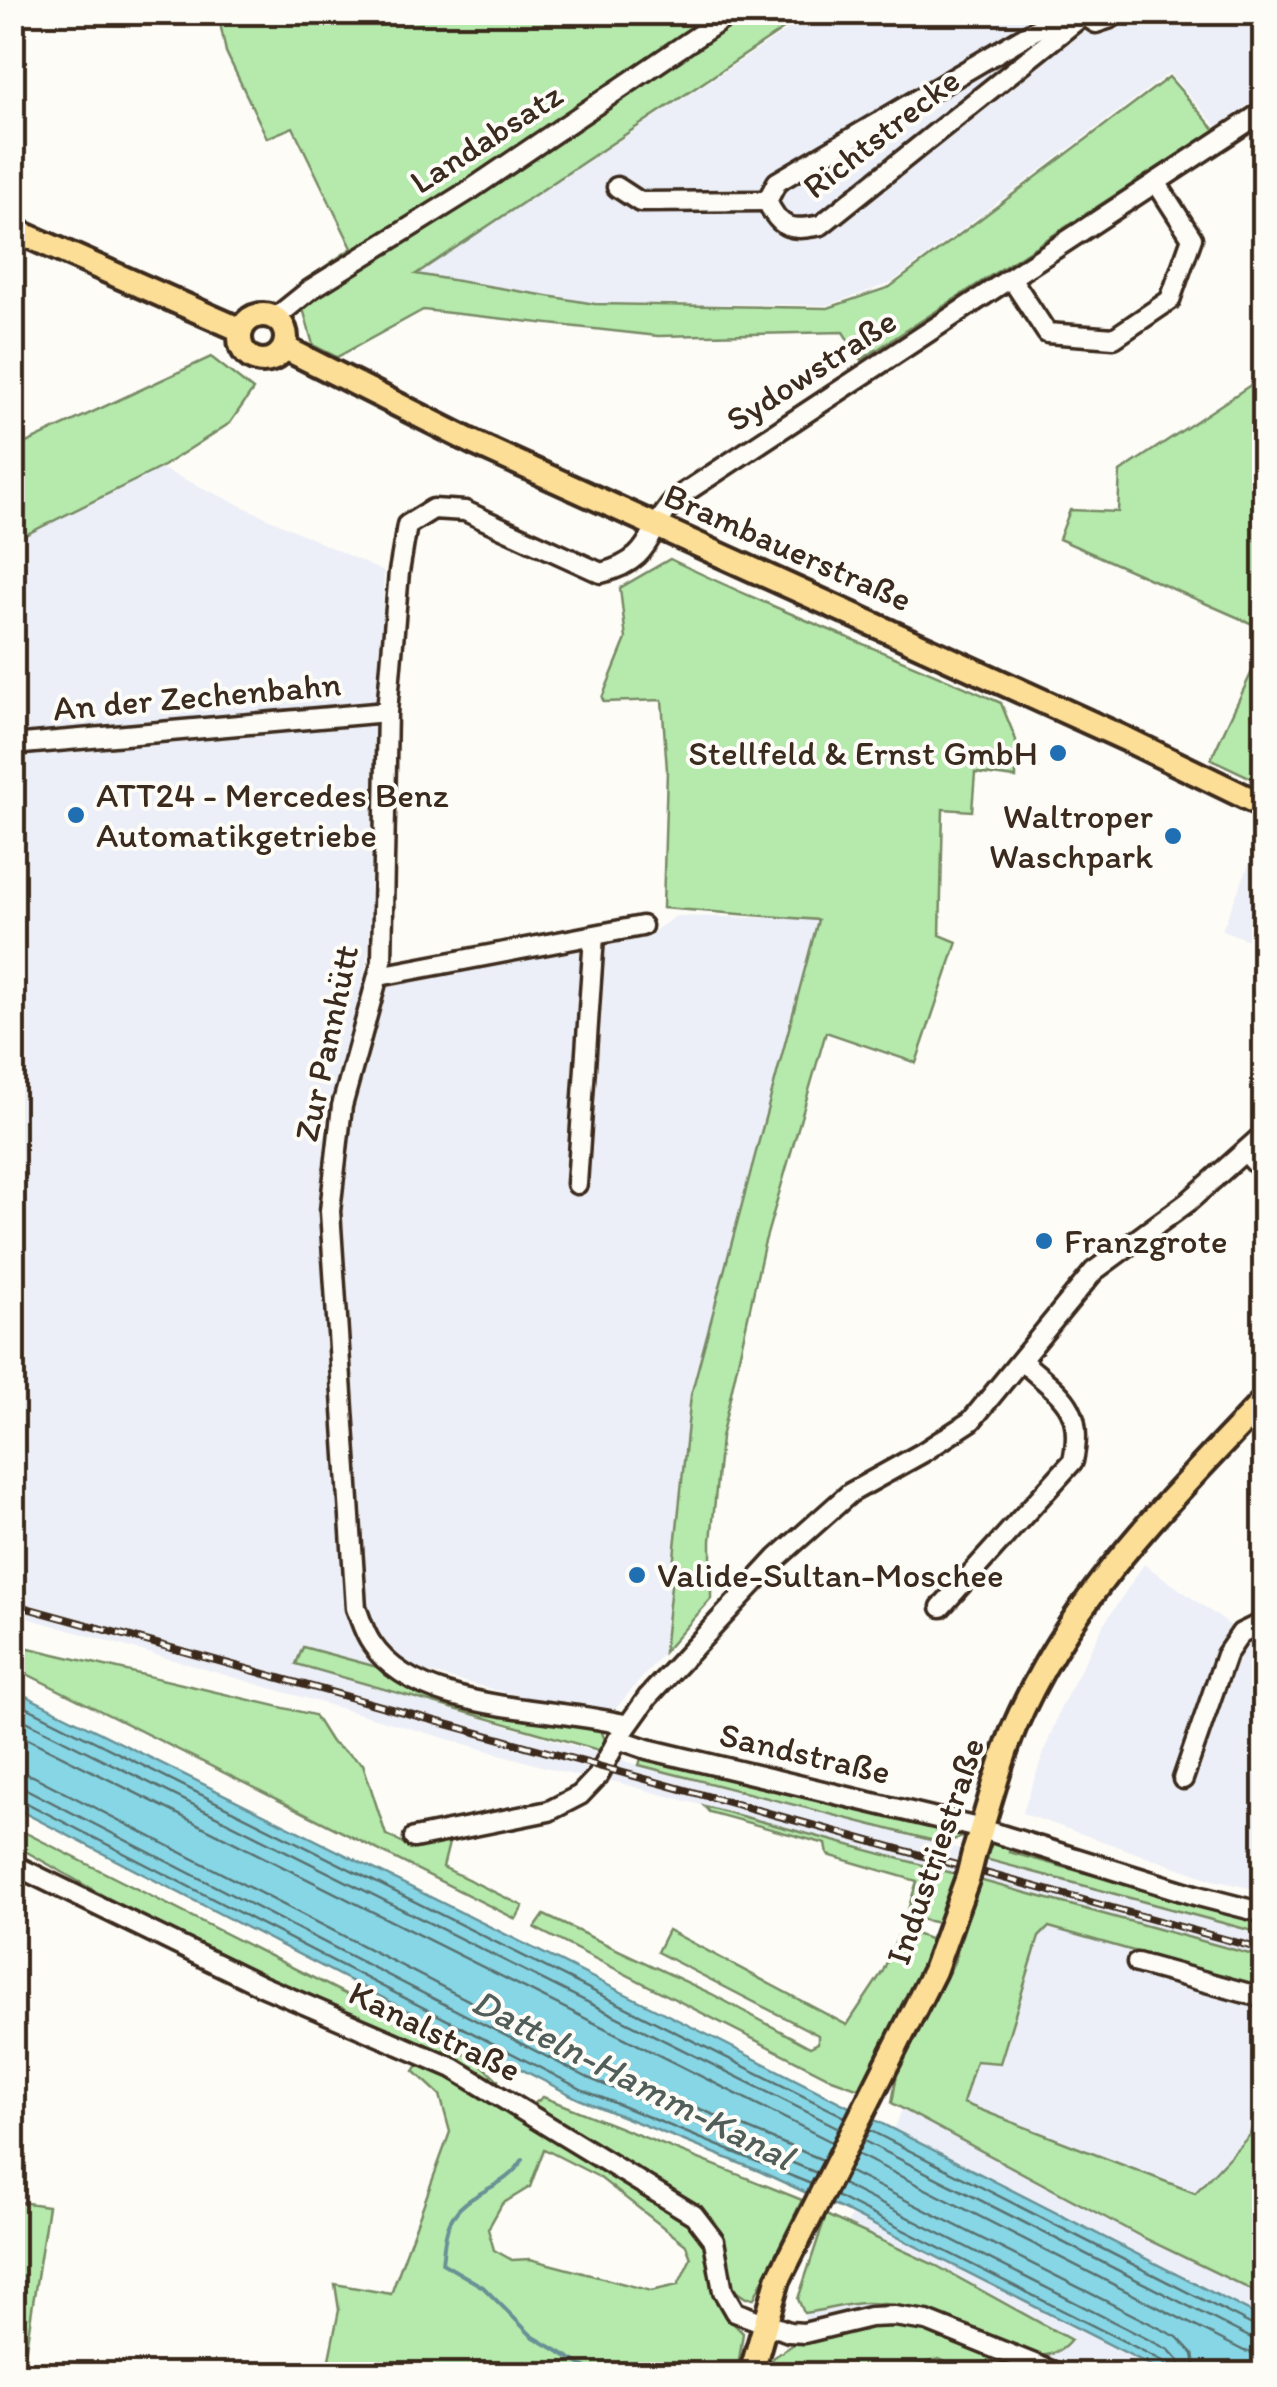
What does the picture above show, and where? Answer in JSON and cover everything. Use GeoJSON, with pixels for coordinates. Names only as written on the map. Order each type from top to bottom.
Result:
{"type":"FeatureCollection","features":[{"type":"Feature","properties":{"kind":"main road"},"geometry":{"type":"LineString","coordinates":[[12,229],[241,330]]}},
{"type":"Feature","properties":{"kind":"main road"},"geometry":{"type":"LineString","coordinates":[[255,316],[274,318],[286,332],[284,348],[276,358],[256,361],[243,351],[241,330],[255,316]]}},
{"type":"Feature","properties":{"kind":"main road","name":"Brambauerstraße"},"geometry":{"type":"LineString","coordinates":[[284,348],[442,428],[1128,740],[1264,806]]}},
{"type":"Feature","properties":{"kind":"main road","name":"Industriestraße"},"geometry":{"type":"LineString","coordinates":[[750,2374],[778,2280],[934,1971],[1014,1728],[1087,1597],[1142,1529],[1264,1400]]}},
{"type":"Feature","properties":{"kind":"street","name":"Landabsatz"},"geometry":{"type":"LineString","coordinates":[[274,318],[310,289],[470,190],[734,12]]}},
{"type":"Feature","properties":{"kind":"street","name":"Richtstrecke"},"geometry":{"type":"LineString","coordinates":[[1076,14],[1088,21],[1104,22],[1116,12]]}},
{"type":"Feature","properties":{"kind":"street","name":"Richtstrecke"},"geometry":{"type":"LineString","coordinates":[[767,201],[777,182],[1076,14]]}},
{"type":"Feature","properties":{"kind":"street","name":"Richtstrecke"},"geometry":{"type":"LineString","coordinates":[[767,201],[774,217],[786,226],[800,230],[822,226],[1076,14]]}},
{"type":"Feature","properties":{"kind":"street","name":"Sydowstraße"},"geometry":{"type":"LineString","coordinates":[[657,528],[666,508],[678,497],[1264,111]]}},
{"type":"Feature","properties":{"kind":"street"},"geometry":{"type":"LineString","coordinates":[[1011,278],[1047,333],[1114,338],[1170,300],[1192,238],[1156,182]]}},
{"type":"Feature","properties":{"kind":"street","name":"Richtstrecke"},"geometry":{"type":"LineString","coordinates":[[617,188],[640,202],[767,201]]}},
{"type":"Feature","properties":{"kind":"street","name":"Zur Pannhütt"},"geometry":{"type":"LineString","coordinates":[[623,1732],[494,1705],[427,1685],[404,1675],[372,1644],[356,1608],[330,1211],[342,1106],[379,976],[387,712],[407,525],[433,510],[465,511],[602,573],[625,567],[647,545],[657,528]]}},
{"type":"Feature","properties":{"kind":"street","name":"An der Zechenbahn"},"geometry":{"type":"LineString","coordinates":[[12,746],[387,712]]}},
{"type":"Feature","properties":{"kind":"street"},"geometry":{"type":"LineString","coordinates":[[379,976],[642,926]]}},
{"type":"Feature","properties":{"kind":"street"},"geometry":{"type":"LineString","coordinates":[[577,1184],[594,936]]}},
{"type":"Feature","properties":{"kind":"street"},"geometry":{"type":"LineString","coordinates":[[414,1838],[569,1804],[598,1776],[648,1697],[777,1558],[850,1493],[971,1421],[1094,1271],[1188,1202],[1264,1134]]}},
{"type":"Feature","properties":{"kind":"street"},"geometry":{"type":"LineString","coordinates":[[1246,1153],[1264,1172]]}},
{"type":"Feature","properties":{"kind":"street"},"geometry":{"type":"LineString","coordinates":[[941,1607],[1073,1462],[1079,1434],[1068,1402],[1023,1362]]}},
{"type":"Feature","properties":{"kind":"street"},"geometry":{"type":"LineString","coordinates":[[1182,1779],[1226,1655],[1242,1633],[1264,1622]]}},
{"type":"Feature","properties":{"kind":"street","name":"Sandstraße"},"geometry":{"type":"LineString","coordinates":[[623,1732],[647,1749],[982,1829],[1198,1896],[1264,1912]]}},
{"type":"Feature","properties":{"kind":"street","name":"Kanalstraße"},"geometry":{"type":"LineString","coordinates":[[12,1864],[262,1986],[453,2068],[682,2207],[707,2228],[714,2241],[723,2291],[735,2312],[763,2324]]}},
{"type":"Feature","properties":{"kind":"street"},"geometry":{"type":"LineString","coordinates":[[1137,1963],[1264,1998]]}},
{"type":"Feature","properties":{"kind":"street"},"geometry":{"type":"LineString","coordinates":[[763,2324],[804,2334],[870,2317],[927,2321],[1060,2374]]}},
{"type":"Feature","properties":{"kind":"shaded area"},"geometry":{"type":"Polygon","coordinates":[[[777,13],[1264,13],[1264,94],[1217,127],[1169,73],[891,283],[829,305],[595,303],[416,274],[787,30],[777,13]]]}},
{"type":"Feature","properties":{"kind":"shaded area"},"geometry":{"type":"Polygon","coordinates":[[[160,468],[384,572],[369,946],[363,984],[396,984],[648,935],[676,916],[818,919],[691,1395],[664,1652],[611,1714],[411,1668],[377,1667],[304,1647],[297,1664],[639,1765],[942,1843],[1005,1865],[1264,1934],[1264,1958],[616,1782],[576,1776],[13,1614],[12,542],[160,468]]]}},
{"type":"Feature","properties":{"kind":"shaded area"},"geometry":{"type":"Polygon","coordinates":[[[1264,828],[1264,946],[1222,930],[1264,828]]]}},
{"type":"Feature","properties":{"kind":"shaded area"},"geometry":{"type":"Polygon","coordinates":[[[1144,1564],[1241,1633],[1264,1622],[1264,1891],[1213,1880],[1022,1813],[1060,1709],[1104,1624],[1144,1564]]]}},
{"type":"Feature","properties":{"kind":"shaded area"},"geometry":{"type":"Polygon","coordinates":[[[1002,1904],[1264,1975],[1264,2374],[810,2374],[804,2313],[1002,1904]]]}},
{"type":"Feature","properties":{"kind":"green space"},"geometry":{"type":"Polygon","coordinates":[[[218,13],[774,13],[785,28],[416,274],[595,304],[828,308],[890,287],[1169,77],[1215,130],[861,360],[843,332],[658,336],[423,310],[337,357],[313,345],[297,286],[352,248],[293,127],[267,138],[226,52],[218,13]]]}},
{"type":"Feature","properties":{"kind":"green space"},"geometry":{"type":"Polygon","coordinates":[[[211,357],[253,390],[230,423],[160,468],[13,541],[13,449],[211,357]]]}},
{"type":"Feature","properties":{"kind":"green space"},"geometry":{"type":"Polygon","coordinates":[[[1264,376],[1264,629],[1059,539],[1070,510],[1118,512],[1120,472],[1264,376]]]}},
{"type":"Feature","properties":{"kind":"green space"},"geometry":{"type":"Polygon","coordinates":[[[670,559],[1001,703],[1016,740],[1016,778],[975,773],[972,811],[943,809],[940,935],[957,942],[916,1063],[826,1032],[764,1245],[721,1438],[711,1541],[711,1599],[664,1652],[691,1395],[818,920],[663,908],[667,770],[662,700],[604,702],[602,698],[626,639],[620,588],[670,559]]]}},
{"type":"Feature","properties":{"kind":"green space"},"geometry":{"type":"Polygon","coordinates":[[[1264,646],[1264,784],[1211,759],[1264,646]]]}},
{"type":"Feature","properties":{"kind":"green space"},"geometry":{"type":"Polygon","coordinates":[[[12,1644],[314,1715],[331,1742],[363,1764],[386,1835],[415,1849],[450,1839],[443,1867],[523,1906],[516,1919],[13,1667],[12,1644]]]}},
{"type":"Feature","properties":{"kind":"green space"},"geometry":{"type":"Polygon","coordinates":[[[303,1647],[377,1667],[406,1687],[502,1715],[592,1725],[601,1730],[605,1740],[602,1751],[296,1664],[303,1647]]]}},
{"type":"Feature","properties":{"kind":"green space"},"geometry":{"type":"Polygon","coordinates":[[[643,1752],[948,1826],[967,1836],[942,1843],[639,1765],[643,1752]]]}},
{"type":"Feature","properties":{"kind":"green space"},"geometry":{"type":"Polygon","coordinates":[[[704,1806],[960,1875],[943,1924],[906,1916],[917,1881],[828,1855],[826,1844],[709,1812],[704,1806]]]}},
{"type":"Feature","properties":{"kind":"green space"},"geometry":{"type":"Polygon","coordinates":[[[12,1826],[478,2061],[498,2080],[497,2085],[410,2039],[179,1939],[13,1844],[12,1826]]]}},
{"type":"Feature","properties":{"kind":"green space"},"geometry":{"type":"Polygon","coordinates":[[[992,1841],[1010,1844],[1009,1852],[1264,1922],[1264,1934],[985,1859],[992,1841]]]}},
{"type":"Feature","properties":{"kind":"green space"},"geometry":{"type":"Polygon","coordinates":[[[979,1880],[1264,1958],[1264,1988],[1049,1927],[1039,1937],[1000,2063],[976,2061],[963,2103],[1195,2193],[1250,2135],[1264,2077],[1264,2169],[1253,2182],[1264,2188],[1264,2296],[1142,2237],[892,2103],[897,2074],[954,1962],[979,1880]]]}},
{"type":"Feature","properties":{"kind":"green space"},"geometry":{"type":"Polygon","coordinates":[[[544,1915],[712,1994],[810,2047],[818,2043],[818,2035],[657,1952],[668,1930],[847,2025],[883,1971],[898,1936],[913,1933],[934,1941],[862,2090],[832,2079],[535,1928],[544,1915]]]}},
{"type":"Feature","properties":{"kind":"green space"},"geometry":{"type":"Polygon","coordinates":[[[421,2061],[463,2080],[687,2220],[703,2238],[715,2293],[725,2315],[743,2333],[737,2374],[326,2374],[339,2310],[335,2284],[391,2294],[450,2132],[440,2095],[414,2071],[421,2061]],[[544,2149],[530,2187],[502,2204],[488,2229],[494,2250],[512,2260],[530,2259],[651,2291],[678,2285],[691,2258],[686,2245],[599,2177],[544,2149]]]}},
{"type":"Feature","properties":{"kind":"green space"},"geometry":{"type":"Polygon","coordinates":[[[543,2097],[802,2200],[754,2298],[734,2290],[720,2233],[707,2215],[534,2104],[543,2097]]]}},
{"type":"Feature","properties":{"kind":"green space"},"geometry":{"type":"Polygon","coordinates":[[[13,2201],[48,2206],[22,2374],[13,2374],[13,2201]]]}},
{"type":"Feature","properties":{"kind":"green space"},"geometry":{"type":"Polygon","coordinates":[[[826,2215],[937,2266],[1071,2340],[1057,2352],[1041,2355],[1004,2347],[936,2314],[910,2308],[858,2303],[804,2313],[798,2299],[826,2215]]]}},
{"type":"Feature","properties":{"kind":"green space"},"geometry":{"type":"Polygon","coordinates":[[[886,2323],[939,2330],[1034,2374],[976,2374],[938,2359],[888,2374],[766,2374],[773,2358],[794,2344],[886,2323]]]}},
{"type":"Feature","properties":{"kind":"water","name":"Datteln-Hamm-Kanal"},"geometry":{"type":"Polygon","coordinates":[[[12,1689],[714,2038],[1264,2319],[1264,2374],[1168,2374],[848,2212],[759,2171],[579,2099],[13,1807],[12,1689]]]}},
{"type":"Feature","properties":{"kind":"waterway"},"geometry":{"type":"LineString","coordinates":[[523,2159],[506,2178],[457,2211],[446,2232],[442,2263],[483,2287],[532,2336],[597,2374]]}},
{"type":"Feature","properties":{"kind":"railway"},"geometry":{"type":"LineString","coordinates":[[12,1604],[1264,1950]]}},
{"type":"Feature","properties":{"kind":"place","name":"Stellfeld & Ernst GmbH"},"geometry":{"type":"Point","coordinates":[1058,753]}},
{"type":"Feature","properties":{"kind":"place","name":"ATT24 - Mercedes Benz Automatikgetriebe"},"geometry":{"type":"Point","coordinates":[76,815]}},
{"type":"Feature","properties":{"kind":"place","name":"Waltroper Waschpark"},"geometry":{"type":"Point","coordinates":[1173,836]}},
{"type":"Feature","properties":{"kind":"place","name":"Franzgrote"},"geometry":{"type":"Point","coordinates":[1044,1241]}},
{"type":"Feature","properties":{"kind":"place","name":"Valide-Sultan-Moschee"},"geometry":{"type":"Point","coordinates":[637,1575]}}]}
